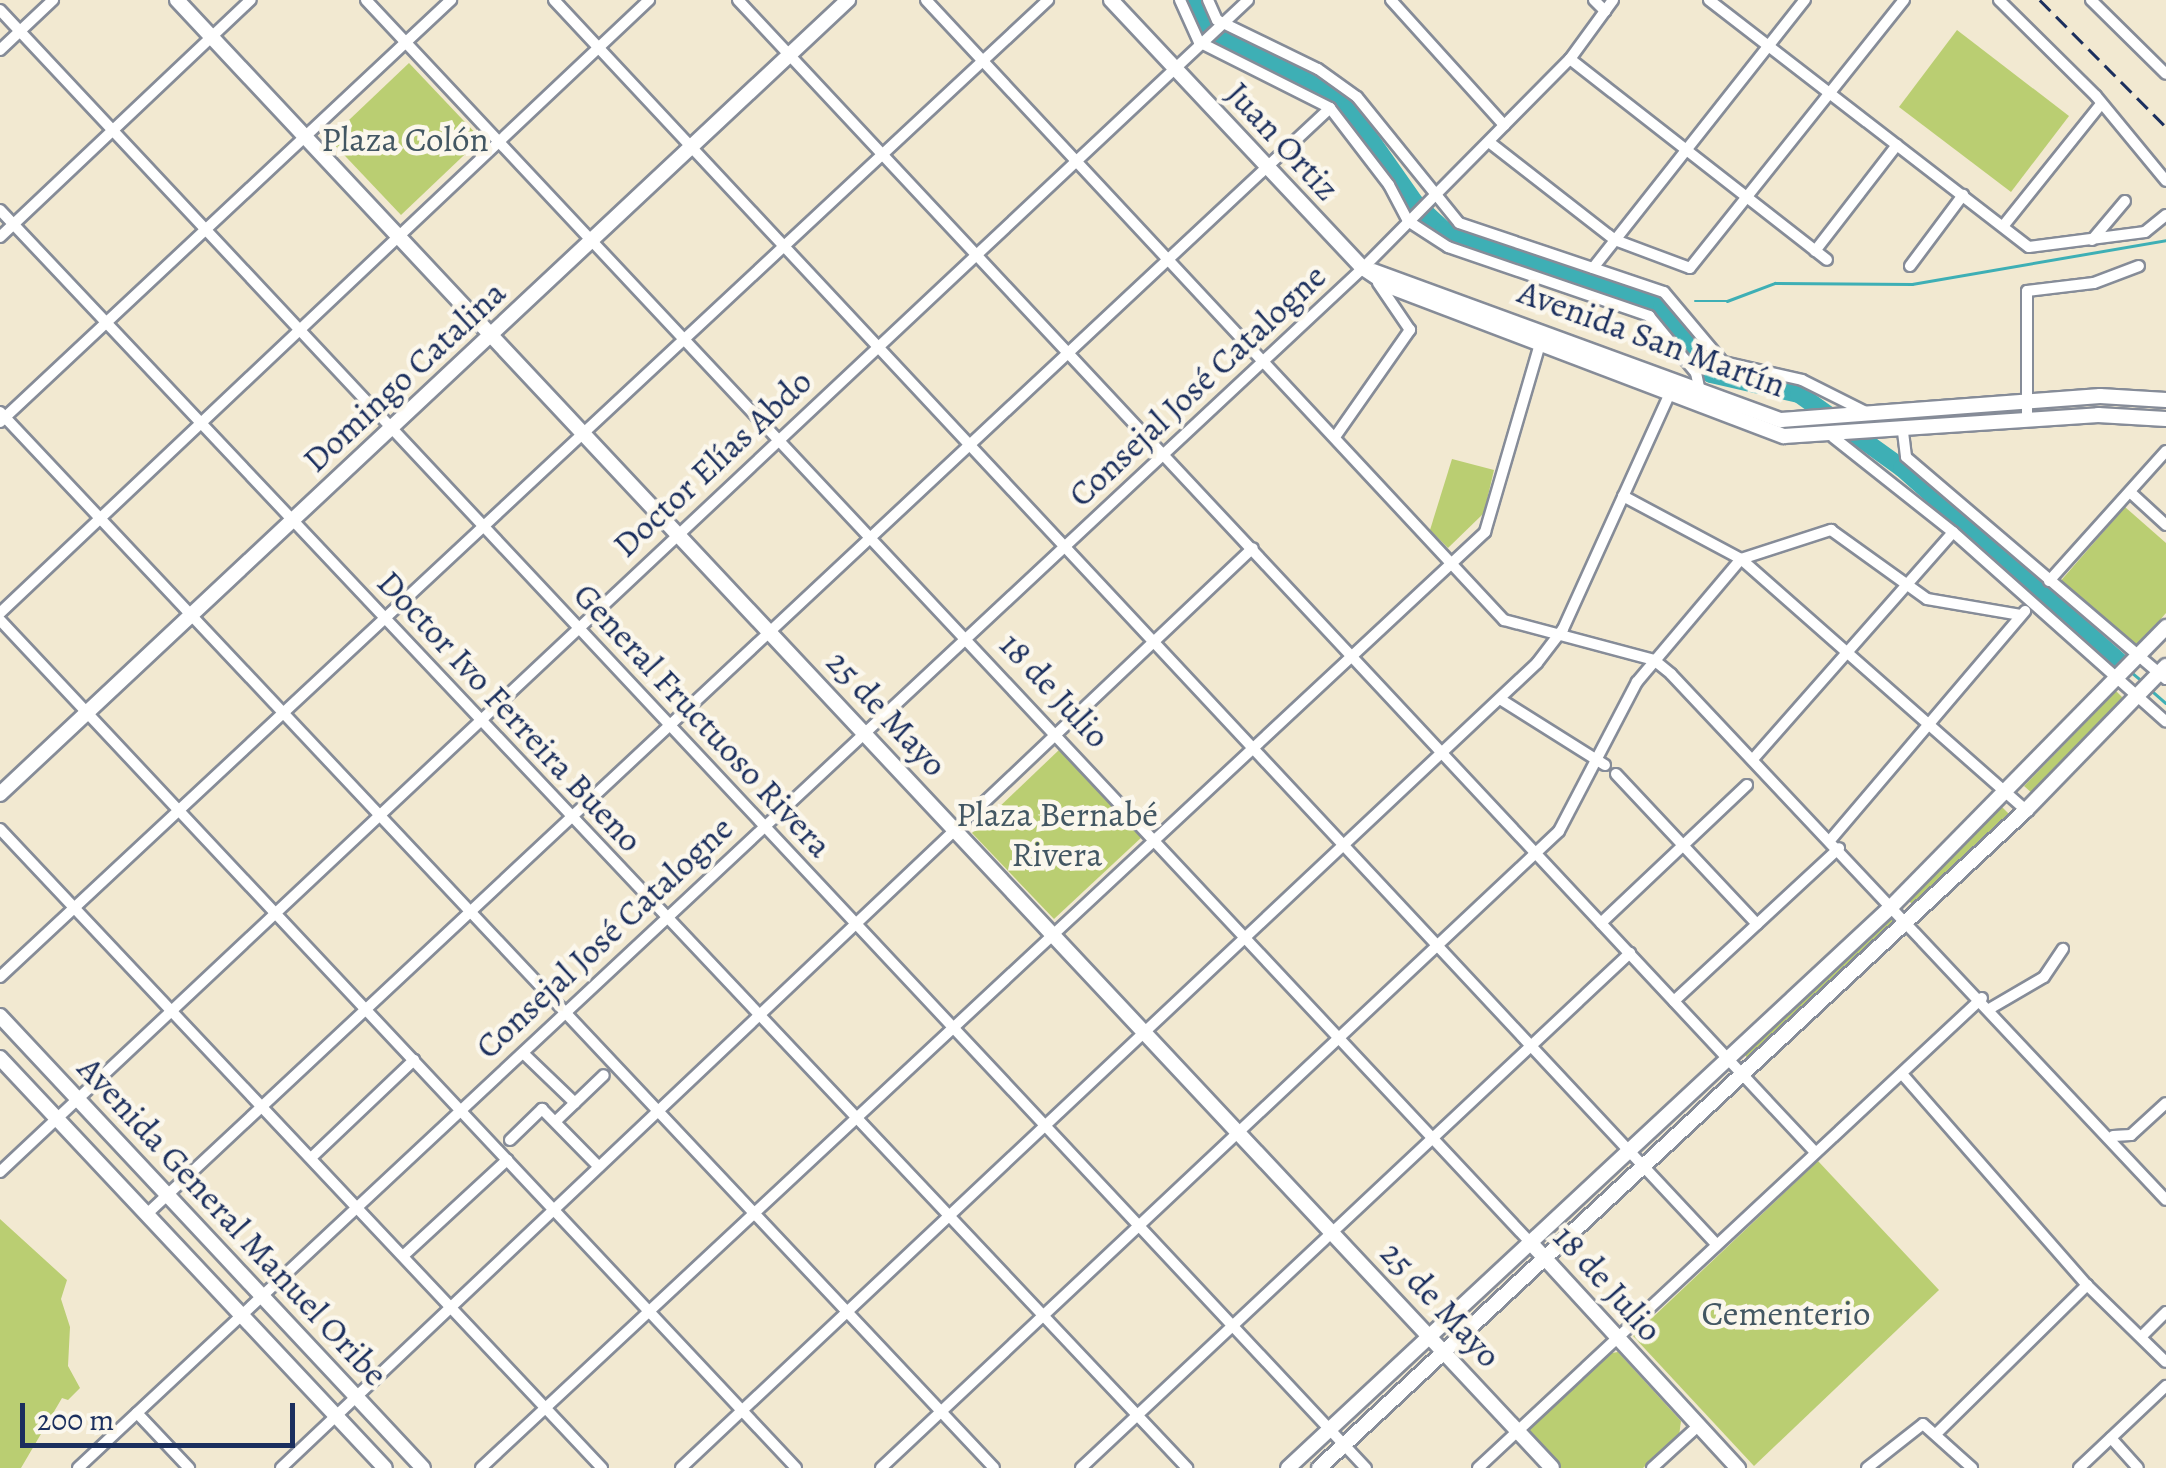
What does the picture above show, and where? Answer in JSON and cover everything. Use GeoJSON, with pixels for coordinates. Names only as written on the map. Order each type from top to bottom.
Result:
{"type":"FeatureCollection","features":[{"type":"Feature","properties":{"kind":"street"},"geometry":{"type":"LineString","coordinates":[[0,50],[54,0]]}},
{"type":"Feature","properties":{"kind":"street","name":"25 de Mayo"},"geometry":{"type":"LineString","coordinates":[[177,0],[1552,1468]]}},
{"type":"Feature","properties":{"kind":"street"},"geometry":{"type":"LineString","coordinates":[[0,237],[252,0]]}},
{"type":"Feature","properties":{"kind":"street","name":"18 de Julio"},"geometry":{"type":"LineString","coordinates":[[366,0],[1060,737],[1152,840],[1436,1137],[1738,1468]]}},
{"type":"Feature","properties":{"kind":"street"},"geometry":{"type":"LineString","coordinates":[[451,0],[2,417],[994,1468]]}},
{"type":"Feature","properties":{"kind":"street"},"geometry":{"type":"LineString","coordinates":[[554,0],[1716,1244]]}},
{"type":"Feature","properties":{"kind":"street"},"geometry":{"type":"LineString","coordinates":[[649,0],[0,616],[796,1468]]}},
{"type":"Feature","properties":{"kind":"street"},"geometry":{"type":"LineString","coordinates":[[738,0],[1815,1152]]}},
{"type":"Feature","properties":{"kind":"street","name":"Domingo Catalina"},"geometry":{"type":"LineString","coordinates":[[0,794],[848,0]]}},
{"type":"Feature","properties":{"kind":"street"},"geometry":{"type":"LineString","coordinates":[[926,0],[1511,626],[1654,660],[1836,843],[2113,1136],[2166,1200]]}},
{"type":"Feature","properties":{"kind":"street"},"geometry":{"type":"LineString","coordinates":[[0,978],[1048,0]]}},
{"type":"Feature","properties":{"kind":"street","name":"Juan Ortiz"},"geometry":{"type":"LineString","coordinates":[[1111,0],[1375,279],[1409,324],[1407,337],[1335,437]]}},
{"type":"Feature","properties":{"kind":"street"},"geometry":{"type":"LineString","coordinates":[[1180,0],[1203,39],[1330,108],[1390,185],[1410,219],[1448,247],[1649,316],[1699,395]]}},
{"type":"Feature","properties":{"kind":"street"},"geometry":{"type":"LineString","coordinates":[[1208,0],[1220,26],[1349,90],[1432,196],[1459,223],[1672,297],[1723,362],[1802,380],[1870,417]]}},
{"type":"Feature","properties":{"kind":"street","name":"Doctor Elías Abdo"},"geometry":{"type":"LineString","coordinates":[[0,1172],[170,1007],[380,816],[479,718],[781,441],[1074,160],[1248,0]]}},
{"type":"Feature","properties":{"kind":"street"},"geometry":{"type":"LineString","coordinates":[[1391,0],[1504,126]]}},
{"type":"Feature","properties":{"kind":"street"},"geometry":{"type":"LineString","coordinates":[[1594,0],[1605,11]]}},
{"type":"Feature","properties":{"kind":"street","name":"Consejal José Catalogne"},"geometry":{"type":"LineString","coordinates":[[78,1468],[861,731],[1362,268],[1570,59],[1613,0]]}},
{"type":"Feature","properties":{"kind":"street"},"geometry":{"type":"LineString","coordinates":[[1709,0],[2034,249],[2153,230],[2166,215]]}},
{"type":"Feature","properties":{"kind":"street"},"geometry":{"type":"LineString","coordinates":[[1593,268],[1805,0]]}},
{"type":"Feature","properties":{"kind":"street"},"geometry":{"type":"LineString","coordinates":[[1488,142],[1615,240],[1690,268],[1750,198],[1904,0]]}},
{"type":"Feature","properties":{"kind":"street"},"geometry":{"type":"LineString","coordinates":[[1998,0],[2101,104],[2166,181]]}},
{"type":"Feature","properties":{"kind":"street"},"geometry":{"type":"LineString","coordinates":[[2091,0],[2166,74]]}},
{"type":"Feature","properties":{"kind":"street","name":"General Fructuoso Rivera"},"geometry":{"type":"LineString","coordinates":[[0,10],[1366,1468]]}},
{"type":"Feature","properties":{"kind":"street"},"geometry":{"type":"LineString","coordinates":[[1570,59],[1827,260]]}},
{"type":"Feature","properties":{"kind":"street"},"geometry":{"type":"LineString","coordinates":[[2004,225],[2101,104]]}},
{"type":"Feature","properties":{"kind":"street"},"geometry":{"type":"LineString","coordinates":[[148,1214],[874,540],[1330,108]]}},
{"type":"Feature","properties":{"kind":"street"},"geometry":{"type":"LineString","coordinates":[[1816,251],[1898,145]]}},
{"type":"Feature","properties":{"kind":"street"},"geometry":{"type":"LineString","coordinates":[[1910,266],[1963,195]]}},
{"type":"Feature","properties":{"kind":"street"},"geometry":{"type":"LineString","coordinates":[[2091,240],[2125,201]]}},
{"type":"Feature","properties":{"kind":"street","name":"Doctor Ivo Ferreira Bueno"},"geometry":{"type":"LineString","coordinates":[[0,210],[1187,1468]]}},
{"type":"Feature","properties":{"kind":"street"},"geometry":{"type":"LineString","coordinates":[[2027,420],[2027,291],[2094,283],[2139,266]]}},
{"type":"Feature","properties":{"kind":"street","name":"Avenida San Martín"},"geometry":{"type":"LineString","coordinates":[[1362,268],[1699,395],[1774,434],[1877,434],[2027,420],[2166,419]]}},
{"type":"Feature","properties":{"kind":"street","name":"Avenida San Martín"},"geometry":{"type":"LineString","coordinates":[[1375,279],[1541,342],[1673,385]]}},
{"type":"Feature","properties":{"kind":"street"},"geometry":{"type":"LineString","coordinates":[[481,1468],[1491,522],[1541,342]]}},
{"type":"Feature","properties":{"kind":"street"},"geometry":{"type":"LineString","coordinates":[[681,1468],[1346,845],[1500,699],[1556,639],[1673,385]]}},
{"type":"Feature","properties":{"kind":"street","name":"Avenida San Martín"},"geometry":{"type":"LineString","coordinates":[[1836,431],[1870,417],[2026,402],[2100,396],[2166,400]]}},
{"type":"Feature","properties":{"kind":"street"},"geometry":{"type":"LineString","coordinates":[[1836,431],[2120,676],[2166,722]]}},
{"type":"Feature","properties":{"kind":"street"},"geometry":{"type":"LineString","coordinates":[[1319,1468],[2026,810],[2162,674],[2136,658],[1906,458],[1903,432]]}},
{"type":"Feature","properties":{"kind":"street"},"geometry":{"type":"LineString","coordinates":[[2049,581],[2166,451]]}},
{"type":"Feature","properties":{"kind":"street"},"geometry":{"type":"LineString","coordinates":[[2130,492],[2166,525]]}},
{"type":"Feature","properties":{"kind":"street"},"geometry":{"type":"LineString","coordinates":[[1622,496],[1741,559],[1928,728],[2008,791],[2026,810]]}},
{"type":"Feature","properties":{"kind":"street"},"geometry":{"type":"LineString","coordinates":[[880,1468],[1538,853],[1567,820],[1602,762],[1654,660],[1741,559],[1830,530],[1908,590],[1944,606],[2022,615]]}},
{"type":"Feature","properties":{"kind":"street"},"geometry":{"type":"LineString","coordinates":[[1754,758],[1908,590],[1953,532]]}},
{"type":"Feature","properties":{"kind":"street"},"geometry":{"type":"LineString","coordinates":[[281,1468],[449,1306],[1060,737],[1253,548]]}},
{"type":"Feature","properties":{"kind":"street"},"geometry":{"type":"LineString","coordinates":[[1674,1001],[1836,843],[2031,603]]}},
{"type":"Feature","properties":{"kind":"street"},"geometry":{"type":"LineString","coordinates":[[1288,1468],[1893,905],[2166,627]]}},
{"type":"Feature","properties":{"kind":"street"},"geometry":{"type":"LineString","coordinates":[[1500,699],[1602,762]]}},
{"type":"Feature","properties":{"kind":"street"},"geometry":{"type":"LineString","coordinates":[[1616,774],[1757,924]]}},
{"type":"Feature","properties":{"kind":"street"},"geometry":{"type":"LineString","coordinates":[[1601,922],[1747,785]]}},
{"type":"Feature","properties":{"kind":"street"},"geometry":{"type":"LineString","coordinates":[[0,829],[79,906],[602,1468]]}},
{"type":"Feature","properties":{"kind":"street"},"geometry":{"type":"LineString","coordinates":[[1991,1008],[2023,994],[2063,949]]}},
{"type":"Feature","properties":{"kind":"street"},"geometry":{"type":"LineString","coordinates":[[1081,1468],[1630,953]]}},
{"type":"Feature","properties":{"kind":"street"},"geometry":{"type":"LineString","coordinates":[[1478,1468],[1982,998]]}},
{"type":"Feature","properties":{"kind":"street","name":"Avenida General Manuel Oribe"},"geometry":{"type":"LineString","coordinates":[[0,1016],[423,1468]]}},
{"type":"Feature","properties":{"kind":"street"},"geometry":{"type":"LineString","coordinates":[[522,1052],[575,1103]]}},
{"type":"Feature","properties":{"kind":"street","name":"Avenida General Manuel Oribe"},"geometry":{"type":"LineString","coordinates":[[0,1058],[384,1468]]}},
{"type":"Feature","properties":{"kind":"street"},"geometry":{"type":"LineString","coordinates":[[312,1157],[414,1060]]}},
{"type":"Feature","properties":{"kind":"street"},"geometry":{"type":"LineString","coordinates":[[1903,1074],[2088,1285],[2166,1362]]}},
{"type":"Feature","properties":{"kind":"street"},"geometry":{"type":"LineString","coordinates":[[556,1121],[604,1075]]}},
{"type":"Feature","properties":{"kind":"street"},"geometry":{"type":"LineString","coordinates":[[2113,1136],[2131,1135],[2166,1102]]}},
{"type":"Feature","properties":{"kind":"street"},"geometry":{"type":"LineString","coordinates":[[510,1140],[542,1108],[598,1167]]}},
{"type":"Feature","properties":{"kind":"street"},"geometry":{"type":"LineString","coordinates":[[404,1256],[507,1160]]}},
{"type":"Feature","properties":{"kind":"street"},"geometry":{"type":"LineString","coordinates":[[1936,1433],[2088,1285]]}},
{"type":"Feature","properties":{"kind":"street"},"geometry":{"type":"LineString","coordinates":[[2142,1336],[2166,1312]]}},
{"type":"Feature","properties":{"kind":"street"},"geometry":{"type":"LineString","coordinates":[[2079,1468],[2166,1386]]}},
{"type":"Feature","properties":{"kind":"street"},"geometry":{"type":"LineString","coordinates":[[137,1413],[189,1468]]}},
{"type":"Feature","properties":{"kind":"street"},"geometry":{"type":"LineString","coordinates":[[1652,1468],[1698,1426]]}},
{"type":"Feature","properties":{"kind":"street"},"geometry":{"type":"LineString","coordinates":[[1867,1468],[1914,1426],[1936,1433],[1972,1468]]}},
{"type":"Feature","properties":{"kind":"street"},"geometry":{"type":"LineString","coordinates":[[2111,1438],[2138,1468]]}},
{"type":"Feature","properties":{"kind":"green space"},"geometry":{"type":"Polygon","coordinates":[[[1957,30],[2069,116],[2011,192],[1899,107],[1957,30]]]}},
{"type":"Feature","properties":{"kind":"green space","name":"Plaza Colón"},"geometry":{"type":"Polygon","coordinates":[[[409,63],[481,139],[401,215],[329,139],[409,63]]]}},
{"type":"Feature","properties":{"kind":"green space"},"geometry":{"type":"Polygon","coordinates":[[[1452,459],[1494,470],[1484,513],[1448,548],[1430,530],[1452,459]]]}},
{"type":"Feature","properties":{"kind":"green space"},"geometry":{"type":"Polygon","coordinates":[[[2125,507],[2166,543],[2166,613],[2134,650],[2058,584],[2125,507]]]}},
{"type":"Feature","properties":{"kind":"green space"},"geometry":{"type":"Polygon","coordinates":[[[2116,691],[2125,700],[2033,794],[2024,786],[2116,691]]]}},
{"type":"Feature","properties":{"kind":"green space","name":"Plaza Bernabé Rivera"},"geometry":{"type":"Polygon","coordinates":[[[1060,749],[1143,836],[1054,919],[972,833],[1060,749]]]}},
{"type":"Feature","properties":{"kind":"green space"},"geometry":{"type":"Polygon","coordinates":[[[2002,807],[2009,814],[1914,906],[1907,899],[2002,807]]]}},
{"type":"Feature","properties":{"kind":"green space"},"geometry":{"type":"Polygon","coordinates":[[[1890,914],[1896,922],[1748,1059],[1742,1051],[1890,914]]]}},
{"type":"Feature","properties":{"kind":"green space","name":"Cementerio"},"geometry":{"type":"Polygon","coordinates":[[[1818,1161],[1939,1290],[1754,1466],[1633,1336],[1818,1161]]]}},
{"type":"Feature","properties":{"kind":"green space"},"geometry":{"type":"Polygon","coordinates":[[[0,1219],[67,1280],[61,1299],[70,1327],[68,1366],[80,1388],[68,1400],[62,1398],[21,1468],[0,1468],[0,1219]]]}},
{"type":"Feature","properties":{"kind":"green space"},"geometry":{"type":"Polygon","coordinates":[[[1618,1352],[1681,1421],[1679,1436],[1643,1468],[1561,1468],[1529,1434],[1531,1423],[1606,1354],[1618,1352]]]}},
{"type":"Feature","properties":{"kind":"waterway"},"geometry":{"type":"LineString","coordinates":[[1193,0],[1204,29],[1313,82],[1349,109],[1415,203],[1444,230],[1662,307],[1711,374],[1799,394],[1902,468],[2121,663]]}},
{"type":"Feature","properties":{"kind":"waterway"},"geometry":{"type":"LineString","coordinates":[[1695,301],[1727,301],[1775,283],[1912,284],[2166,240]]}},
{"type":"Feature","properties":{"kind":"waterway"},"geometry":{"type":"LineString","coordinates":[[2130,671],[2143,682]]}},
{"type":"Feature","properties":{"kind":"waterway"},"geometry":{"type":"LineString","coordinates":[[2152,691],[2166,703]]}},
{"type":"Feature","properties":{"kind":"railway"},"geometry":{"type":"LineString","coordinates":[[2040,0],[2166,127]]}}]}
